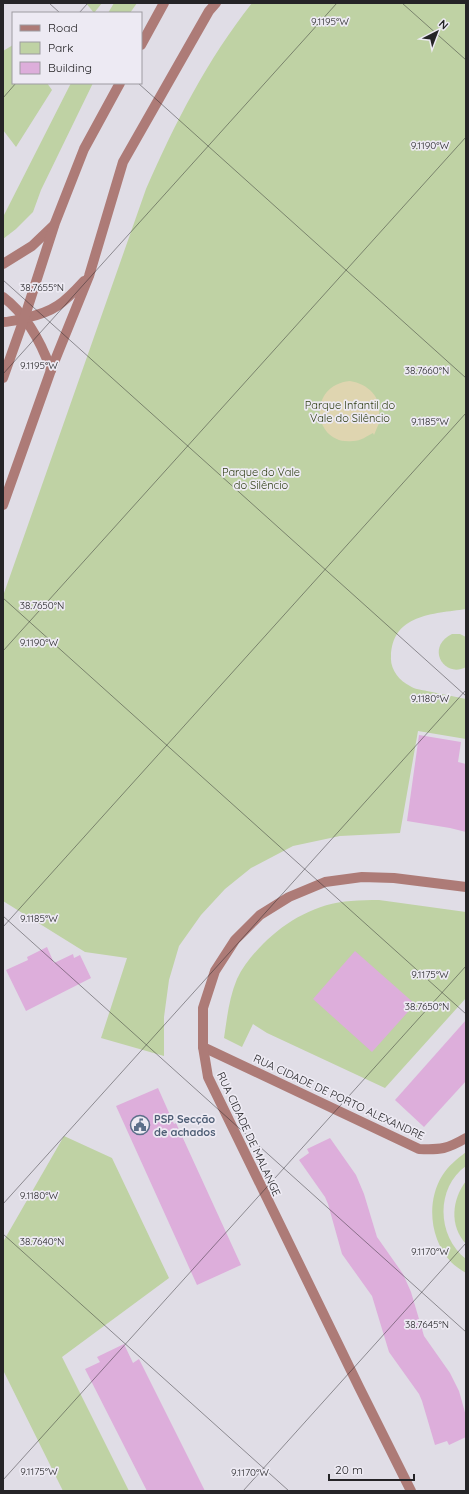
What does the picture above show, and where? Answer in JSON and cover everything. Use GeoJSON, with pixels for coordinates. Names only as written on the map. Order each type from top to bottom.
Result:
{"type":"FeatureCollection","features":[{"type":"Feature","properties":{"kind":"street"},"geometry":{"type":"LineString","coordinates":[[142,43],[164,3]]}},
{"type":"Feature","properties":{"kind":"street"},"geometry":{"type":"LineString","coordinates":[[3,505],[51,370],[89,276],[123,162],[216,3]]}},
{"type":"Feature","properties":{"kind":"street"},"geometry":{"type":"LineString","coordinates":[[3,378],[55,224],[84,149],[119,84]]}},
{"type":"Feature","properties":{"kind":"street"},"geometry":{"type":"LineString","coordinates":[[3,264],[32,246],[55,224]]}},
{"type":"Feature","properties":{"kind":"street"},"geometry":{"type":"LineString","coordinates":[[3,322],[10,322],[42,314],[54,308],[69,298],[89,276]]}},
{"type":"Feature","properties":{"kind":"street"},"geometry":{"type":"LineString","coordinates":[[3,297],[15,306],[36,334],[44,349],[51,370]]}},
{"type":"Feature","properties":{"kind":"street","name":"RUA CIDADE DE MALANGE"},"geometry":{"type":"LineString","coordinates":[[411,1491],[358,1387],[208,1077],[203,1047],[203,1008],[216,971],[235,940],[260,915],[289,897],[325,882],[362,877],[394,878],[466,887]]}},
{"type":"Feature","properties":{"kind":"street","name":"RUA CIDADE DE PORTO ALEXANDRE"},"geometry":{"type":"LineString","coordinates":[[203,1047],[419,1149],[438,1150],[454,1145],[466,1138]]}},
{"type":"Feature","properties":{"kind":"green space"},"geometry":{"type":"Polygon","coordinates":[[[86,3],[102,3],[95,12],[86,3]]]}},
{"type":"Feature","properties":{"kind":"green space"},"geometry":{"type":"Polygon","coordinates":[[[114,3],[137,3],[131,12],[109,12],[114,3]]]}},
{"type":"Feature","properties":{"kind":"green space","name":"Parque do Vale do Silêncio"},"geometry":{"type":"Polygon","coordinates":[[[252,3],[466,3],[466,609],[428,615],[406,624],[398,632],[393,643],[391,661],[396,674],[406,684],[420,690],[466,699],[466,739],[418,731],[400,833],[340,836],[293,846],[251,868],[225,889],[201,915],[179,946],[169,980],[164,1017],[164,1056],[101,1038],[127,958],[85,952],[3,901],[3,596],[146,189],[180,116],[206,69],[252,3]]]}},
{"type":"Feature","properties":{"kind":"green space"},"geometry":{"type":"Polygon","coordinates":[[[12,46],[12,84],[48,84],[52,90],[16,147],[3,130],[3,51],[12,46]]]}},
{"type":"Feature","properties":{"kind":"green space"},"geometry":{"type":"Polygon","coordinates":[[[70,84],[93,84],[41,190],[33,212],[16,229],[3,239],[3,217],[70,84]]]}},
{"type":"Feature","properties":{"kind":"green space"},"geometry":{"type":"Polygon","coordinates":[[[452,634],[460,634],[466,637],[466,667],[458,670],[451,669],[445,665],[441,660],[439,653],[440,646],[444,640],[452,634]]]}},
{"type":"Feature","properties":{"kind":"green space"},"geometry":{"type":"Polygon","coordinates":[[[379,900],[466,912],[466,998],[385,1088],[267,1033],[253,1024],[242,1047],[224,1038],[227,1016],[234,986],[242,969],[263,944],[292,921],[314,909],[338,902],[379,900]]]}},
{"type":"Feature","properties":{"kind":"green space"},"geometry":{"type":"Polygon","coordinates":[[[64,1136],[112,1158],[169,1278],[62,1357],[129,1491],[63,1491],[3,1370],[3,1242],[64,1136]]]}},
{"type":"Feature","properties":{"kind":"green space"},"geometry":{"type":"Polygon","coordinates":[[[466,1152],[466,1166],[456,1175],[449,1187],[445,1199],[444,1212],[445,1226],[449,1238],[456,1250],[466,1259],[466,1273],[451,1262],[438,1243],[432,1209],[437,1186],[444,1172],[466,1152]]]}},
{"type":"Feature","properties":{"kind":"green space"},"geometry":{"type":"Polygon","coordinates":[[[466,1181],[466,1244],[457,1229],[454,1212],[455,1204],[461,1188],[466,1181]]]}},
{"type":"Feature","properties":{"kind":"sand","name":"Parque Infantil do Vale do Silêncio"},"geometry":{"type":"Polygon","coordinates":[[[350,381],[363,385],[372,392],[378,403],[379,416],[382,416],[374,435],[373,433],[356,441],[340,440],[329,434],[323,425],[320,414],[321,403],[326,393],[336,385],[350,381]]]}},
{"type":"Feature","properties":{"kind":"building"},"geometry":{"type":"Polygon","coordinates":[[[419,735],[461,742],[458,762],[466,764],[466,832],[407,821],[419,735]]]}},
{"type":"Feature","properties":{"kind":"building"},"geometry":{"type":"Polygon","coordinates":[[[47,947],[54,963],[73,954],[74,958],[80,955],[91,978],[26,1011],[6,970],[28,960],[27,957],[47,947]]]}},
{"type":"Feature","properties":{"kind":"building"},"geometry":{"type":"Polygon","coordinates":[[[355,951],[415,1004],[372,1052],[313,999],[355,951]]]}},
{"type":"Feature","properties":{"kind":"building"},"geometry":{"type":"Polygon","coordinates":[[[466,1020],[466,1081],[424,1127],[395,1100],[466,1020]]]}},
{"type":"Feature","properties":{"kind":"building"},"geometry":{"type":"Polygon","coordinates":[[[158,1088],[174,1124],[176,1123],[241,1265],[197,1285],[116,1106],[158,1088]]]}},
{"type":"Feature","properties":{"kind":"building"},"geometry":{"type":"Polygon","coordinates":[[[330,1138],[356,1175],[364,1194],[377,1237],[403,1274],[411,1292],[424,1336],[450,1373],[459,1391],[466,1416],[466,1437],[449,1445],[447,1441],[435,1445],[419,1394],[389,1352],[372,1296],[342,1254],[325,1197],[299,1160],[309,1153],[307,1149],[330,1138]]]}},
{"type":"Feature","properties":{"kind":"building"},"geometry":{"type":"Polygon","coordinates":[[[124,1344],[133,1363],[139,1359],[205,1491],[147,1491],[85,1369],[100,1362],[97,1357],[124,1344]]]}},
{"type":"Feature","properties":{"kind":"place","name":"PSP Secção de achados"},"geometry":{"type":"Point","coordinates":[140,1125]}}]}
